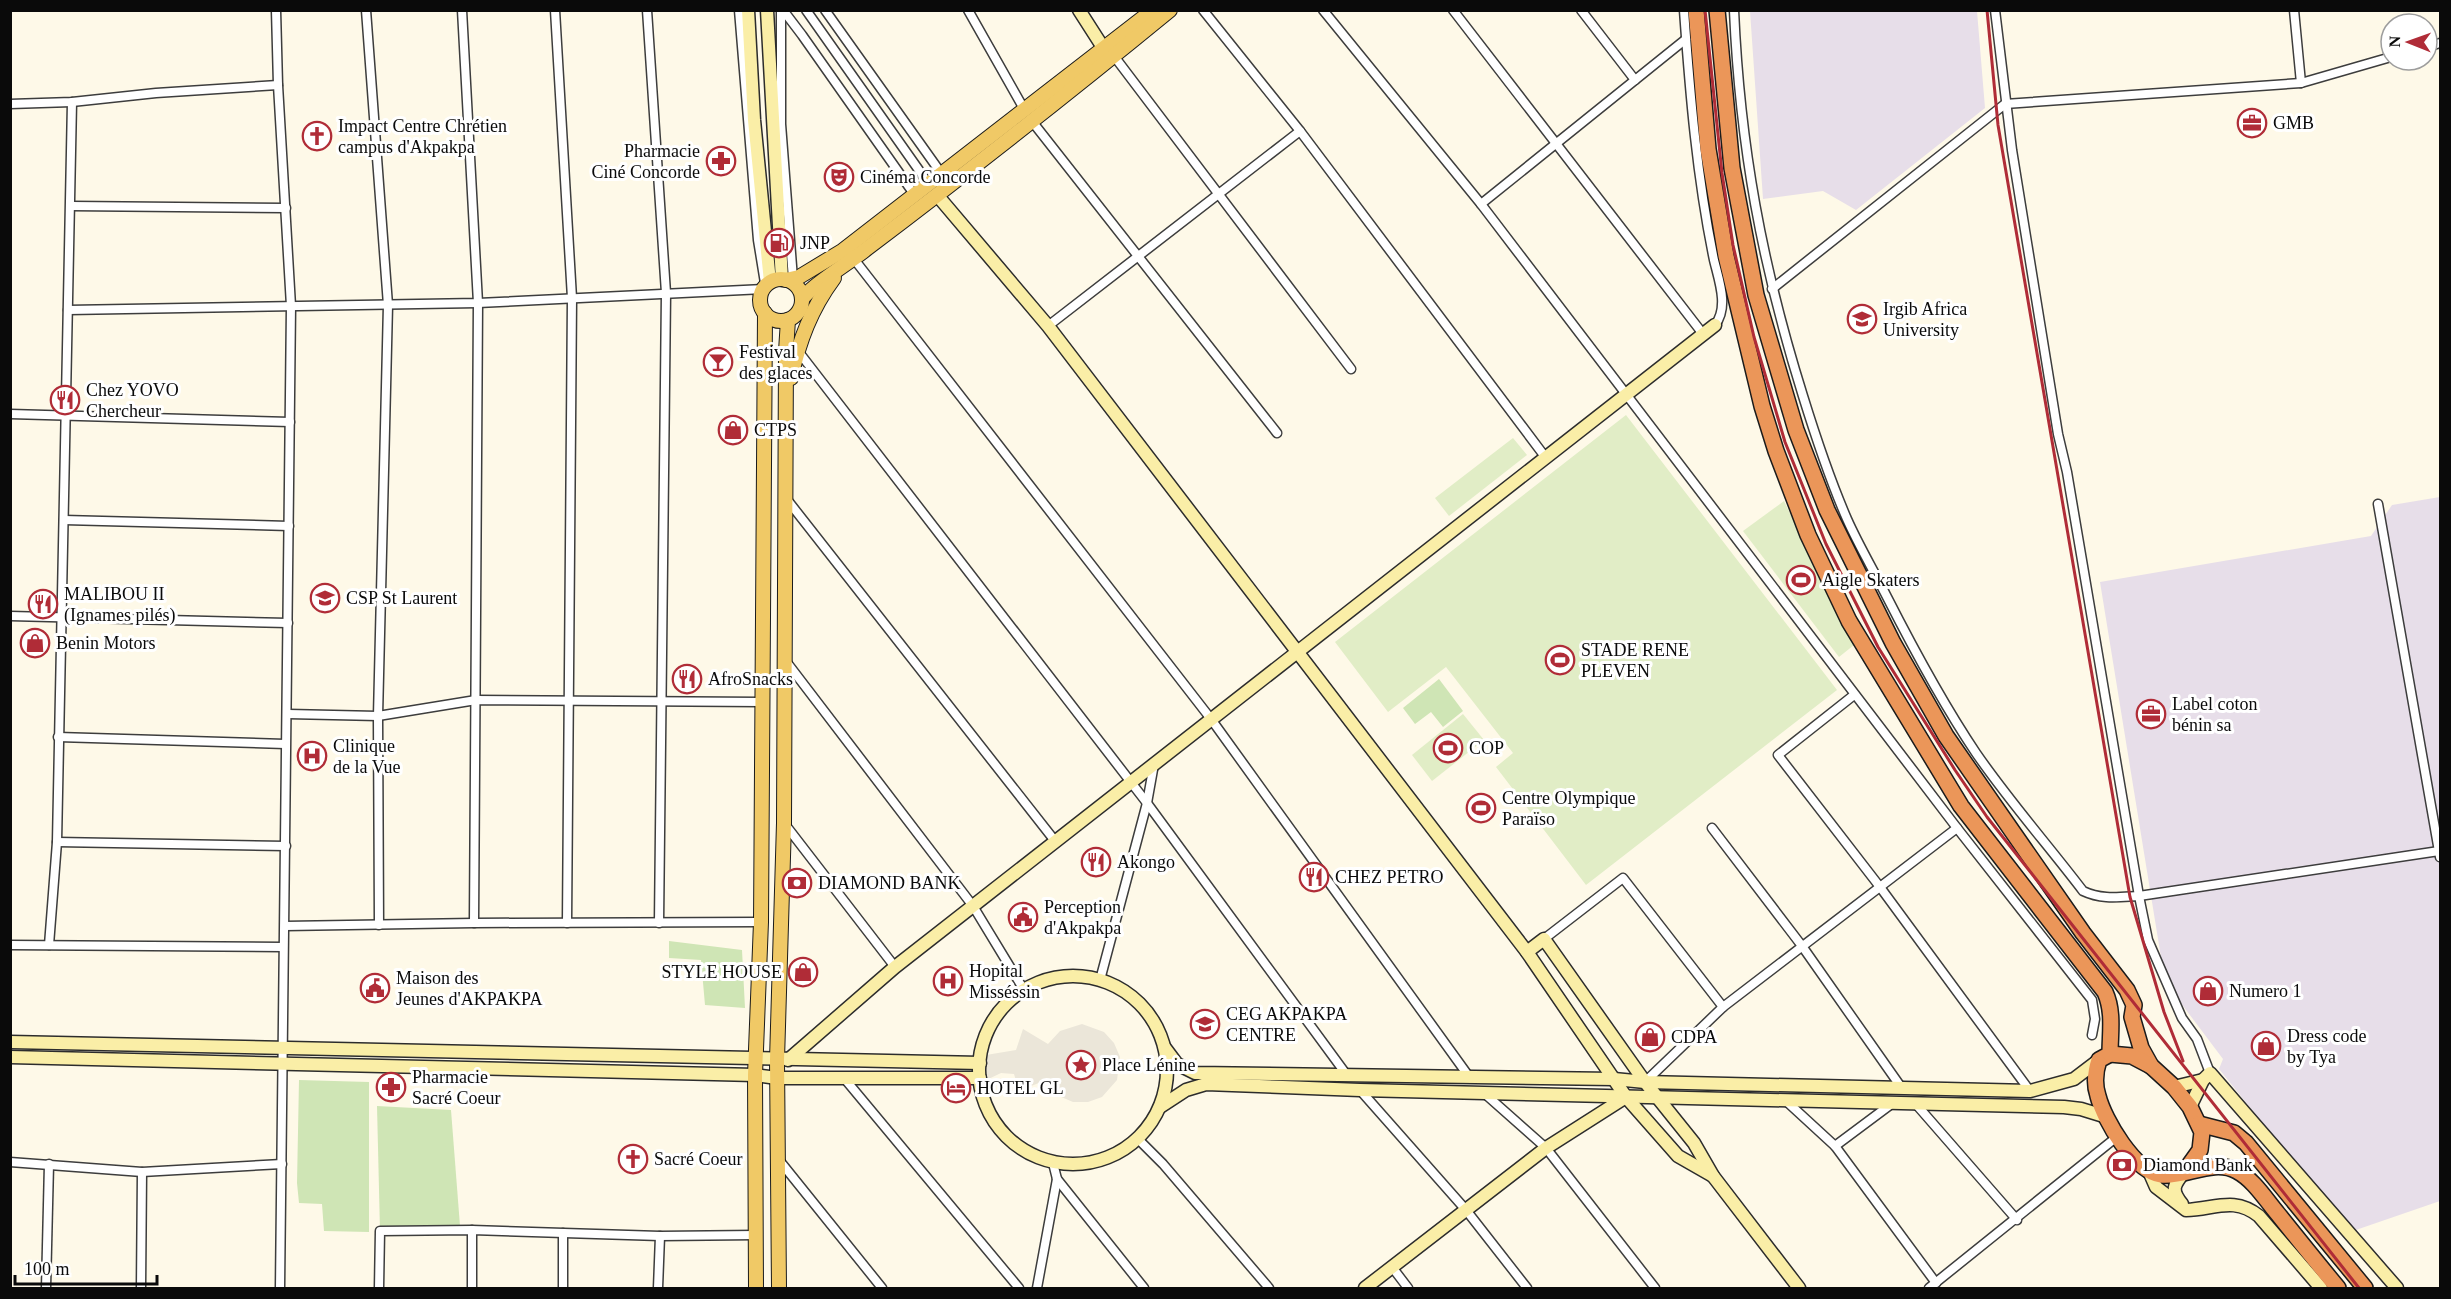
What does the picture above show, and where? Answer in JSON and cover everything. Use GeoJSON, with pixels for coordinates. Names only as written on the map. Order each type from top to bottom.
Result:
{"type":"FeatureCollection","features":[{"type":"Feature","properties":{"kind":"highway"},"geometry":{"type":"LineString","coordinates":[[1696,10],[1708,149],[1726,256],[1762,406],[1790,491],[1849,621],[1961,806],[2105,992],[2110,1004],[2111,1017],[2105,1057],[2096,1088],[2107,1117],[2118,1136],[2149,1171],[2163,1175],[2229,1167],[2239,1172],[2256,1187],[2338,1288]]}},
{"type":"Feature","properties":{"kind":"highway"},"geometry":{"type":"LineString","coordinates":[[1717,10],[1732,168],[1756,295],[1796,430],[1827,510],[1893,643],[1946,736],[2083,933],[2127,990],[2134,1005],[2132,1017],[2135,1031],[2151,1066]]}},
{"type":"Feature","properties":{"kind":"highway"},"geometry":{"type":"LineString","coordinates":[[2105,1057],[2132,1056],[2151,1066],[2174,1087],[2190,1107],[2202,1132],[2200,1150],[2185,1172]]}},
{"type":"Feature","properties":{"kind":"highway"},"geometry":{"type":"LineString","coordinates":[[2199,1124],[2234,1133],[2246,1143],[2365,1288]]}},
{"type":"Feature","properties":{"kind":"main road"},"geometry":{"type":"LineString","coordinates":[[748,10],[754,120],[777,283]]}},
{"type":"Feature","properties":{"kind":"main road"},"geometry":{"type":"LineString","coordinates":[[767,10],[777,283]]}},
{"type":"Feature","properties":{"kind":"main road"},"geometry":{"type":"LineString","coordinates":[[1079,10],[1109,52]]}},
{"type":"Feature","properties":{"kind":"main road"},"geometry":{"type":"LineString","coordinates":[[1109,52],[1154,10]]}},
{"type":"Feature","properties":{"kind":"main road"},"geometry":{"type":"LineString","coordinates":[[756,1288],[755,1075],[761,922],[765,313],[761,301],[777,283],[842,251],[941,173],[1027,114],[1109,52],[1170,10]]}},
{"type":"Feature","properties":{"kind":"main road"},"geometry":{"type":"LineString","coordinates":[[765,313],[774,320],[788,320],[798,312],[802,300],[811,289],[840,270],[937,195],[1027,114]]}},
{"type":"Feature","properties":{"kind":"main road"},"geometry":{"type":"LineString","coordinates":[[937,195],[1048,327],[1527,952],[1626,1096],[1678,1156],[1713,1176]]}},
{"type":"Feature","properties":{"kind":"main road"},"geometry":{"type":"LineString","coordinates":[[786,416],[788,392],[798,351],[812,310],[840,270]]}},
{"type":"Feature","properties":{"kind":"main road"},"geometry":{"type":"LineString","coordinates":[[777,283],[797,287],[802,300]]}},
{"type":"Feature","properties":{"kind":"main road"},"geometry":{"type":"LineString","coordinates":[[779,1288],[777,1078],[782,1060],[788,320]]}},
{"type":"Feature","properties":{"kind":"main road"},"geometry":{"type":"LineString","coordinates":[[782,1060],[895,967],[1715,325]]}},
{"type":"Feature","properties":{"kind":"main road"},"geometry":{"type":"LineString","coordinates":[[1527,952],[1544,939],[1656,1097],[1694,1143],[1713,1176],[1799,1288]]}},
{"type":"Feature","properties":{"kind":"main road"},"geometry":{"type":"LineString","coordinates":[[1165,1048],[1167,1080],[1160,1107],[1152,1122],[1138,1139],[1119,1153],[1098,1162],[1075,1165],[1053,1163],[1025,1152],[1003,1133],[987,1109],[980,1078],[980,1064],[985,1038],[993,1022],[1010,1000],[1024,990],[1061,976],[1100,980],[1126,992],[1141,1004],[1157,1027],[1165,1048],[1177,1064],[1195,1073],[1614,1079],[1645,1082],[2030,1091],[2074,1079],[2105,1057]]}},
{"type":"Feature","properties":{"kind":"main road"},"geometry":{"type":"LineString","coordinates":[[10,1042],[980,1064]]}},
{"type":"Feature","properties":{"kind":"main road"},"geometry":{"type":"LineString","coordinates":[[10,1056],[755,1075],[777,1078],[980,1078]]}},
{"type":"Feature","properties":{"kind":"main road"},"geometry":{"type":"LineString","coordinates":[[2174,1087],[2207,1077]]}},
{"type":"Feature","properties":{"kind":"main road"},"geometry":{"type":"LineString","coordinates":[[2190,1107],[2207,1077]]}},
{"type":"Feature","properties":{"kind":"main road"},"geometry":{"type":"LineString","coordinates":[[2207,1077],[2397,1288]]}},
{"type":"Feature","properties":{"kind":"main road"},"geometry":{"type":"LineString","coordinates":[[1160,1107],[1186,1090],[1206,1084],[1360,1090],[2064,1107],[2081,1109],[2107,1117]]}},
{"type":"Feature","properties":{"kind":"main road"},"geometry":{"type":"LineString","coordinates":[[1365,1288],[1546,1148],[1626,1096]]}},
{"type":"Feature","properties":{"kind":"main road"},"geometry":{"type":"LineString","coordinates":[[2149,1171],[2156,1187],[2186,1210],[2225,1206],[2247,1207],[2259,1216],[2321,1288]]}},
{"type":"Feature","properties":{"kind":"main road"},"geometry":{"type":"LineString","coordinates":[[2185,1172],[2175,1184],[2174,1193],[2186,1210]]}},
{"type":"Feature","properties":{"kind":"street"},"geometry":{"type":"LineString","coordinates":[[276,10],[291,306],[280,1288]]}},
{"type":"Feature","properties":{"kind":"street"},"geometry":{"type":"LineString","coordinates":[[366,10],[388,305],[378,716],[379,925]]}},
{"type":"Feature","properties":{"kind":"street"},"geometry":{"type":"LineString","coordinates":[[462,10],[478,303],[474,922]]}},
{"type":"Feature","properties":{"kind":"street"},"geometry":{"type":"LineString","coordinates":[[555,10],[572,298],[567,923]]}},
{"type":"Feature","properties":{"kind":"street"},"geometry":{"type":"LineString","coordinates":[[647,10],[666,293],[660,923]]}},
{"type":"Feature","properties":{"kind":"street"},"geometry":{"type":"LineString","coordinates":[[739,10],[758,240],[777,283]]}},
{"type":"Feature","properties":{"kind":"street"},"geometry":{"type":"LineString","coordinates":[[777,283],[782,10]]}},
{"type":"Feature","properties":{"kind":"street"},"geometry":{"type":"LineString","coordinates":[[782,10],[914,194]]}},
{"type":"Feature","properties":{"kind":"street"},"geometry":{"type":"LineString","coordinates":[[806,10],[928,183]]}},
{"type":"Feature","properties":{"kind":"street"},"geometry":{"type":"LineString","coordinates":[[825,10],[941,173]]}},
{"type":"Feature","properties":{"kind":"street"},"geometry":{"type":"LineString","coordinates":[[968,10],[1027,114],[1277,433]]}},
{"type":"Feature","properties":{"kind":"street"},"geometry":{"type":"LineString","coordinates":[[1203,10],[1300,131],[1546,458]]}},
{"type":"Feature","properties":{"kind":"street"},"geometry":{"type":"LineString","coordinates":[[1323,10],[1481,204],[1956,828],[2092,1000],[2095,1020],[2092,1035]]}},
{"type":"Feature","properties":{"kind":"street"},"geometry":{"type":"LineString","coordinates":[[1453,10],[1703,334]]}},
{"type":"Feature","properties":{"kind":"street"},"geometry":{"type":"LineString","coordinates":[[1581,10],[1635,80]]}},
{"type":"Feature","properties":{"kind":"street"},"geometry":{"type":"LineString","coordinates":[[1684,10],[1701,184],[1722,294],[1721,317],[1715,325]]}},
{"type":"Feature","properties":{"kind":"street"},"geometry":{"type":"LineString","coordinates":[[1734,10],[1738,96],[1754,208],[1772,289],[1813,428],[1848,521],[1908,638],[1958,723],[2006,796],[2083,891],[2095,897],[2139,896],[2440,854],[2378,504]]}},
{"type":"Feature","properties":{"kind":"street"},"geometry":{"type":"LineString","coordinates":[[1995,10],[2006,104],[2058,434],[2067,472],[2139,896],[2148,940],[2182,1018],[2197,1039],[2207,1077]]}},
{"type":"Feature","properties":{"kind":"street"},"geometry":{"type":"LineString","coordinates":[[2294,10],[2301,83]]}},
{"type":"Feature","properties":{"kind":"street"},"geometry":{"type":"LineString","coordinates":[[1481,204],[1686,39]]}},
{"type":"Feature","properties":{"kind":"street"},"geometry":{"type":"LineString","coordinates":[[1109,52],[1351,369]]}},
{"type":"Feature","properties":{"kind":"street"},"geometry":{"type":"LineString","coordinates":[[1772,289],[2006,104],[2301,83],[2379,60]]}},
{"type":"Feature","properties":{"kind":"street"},"geometry":{"type":"LineString","coordinates":[[10,104],[72,102],[156,93],[278,85]]}},
{"type":"Feature","properties":{"kind":"street"},"geometry":{"type":"LineString","coordinates":[[49,945],[57,842],[72,102]]}},
{"type":"Feature","properties":{"kind":"street"},"geometry":{"type":"LineString","coordinates":[[1048,327],[1300,131]]}},
{"type":"Feature","properties":{"kind":"street"},"geometry":{"type":"LineString","coordinates":[[71,206],[286,208]]}},
{"type":"Feature","properties":{"kind":"street"},"geometry":{"type":"LineString","coordinates":[[854,259],[1211,720],[1470,1078]]}},
{"type":"Feature","properties":{"kind":"street"},"geometry":{"type":"LineString","coordinates":[[68,310],[478,303],[666,293],[777,283]]}},
{"type":"Feature","properties":{"kind":"street"},"geometry":{"type":"LineString","coordinates":[[798,351],[1147,803],[1346,1074]]}},
{"type":"Feature","properties":{"kind":"street"},"geometry":{"type":"LineString","coordinates":[[10,414],[290,422]]}},
{"type":"Feature","properties":{"kind":"street"},"geometry":{"type":"LineString","coordinates":[[785,496],[1055,841]]}},
{"type":"Feature","properties":{"kind":"street"},"geometry":{"type":"LineString","coordinates":[[64,520],[289,526]]}},
{"type":"Feature","properties":{"kind":"street"},"geometry":{"type":"LineString","coordinates":[[10,616],[288,623]]}},
{"type":"Feature","properties":{"kind":"street"},"geometry":{"type":"LineString","coordinates":[[784,659],[974,906],[1024,990]]}},
{"type":"Feature","properties":{"kind":"street"},"geometry":{"type":"LineString","coordinates":[[1854,695],[1778,755],[1880,887],[2030,1091]]}},
{"type":"Feature","properties":{"kind":"street"},"geometry":{"type":"LineString","coordinates":[[288,714],[378,716],[476,700],[762,702]]}},
{"type":"Feature","properties":{"kind":"street"},"geometry":{"type":"LineString","coordinates":[[58,737],[285,744]]}},
{"type":"Feature","properties":{"kind":"street"},"geometry":{"type":"LineString","coordinates":[[1100,980],[1147,803],[1154,764]]}},
{"type":"Feature","properties":{"kind":"street"},"geometry":{"type":"LineString","coordinates":[[783,822],[895,967]]}},
{"type":"Feature","properties":{"kind":"street"},"geometry":{"type":"LineString","coordinates":[[1712,828],[1802,946],[1901,1087]]}},
{"type":"Feature","properties":{"kind":"street"},"geometry":{"type":"LineString","coordinates":[[1645,1082],[1723,1007],[1956,828]]}},
{"type":"Feature","properties":{"kind":"street"},"geometry":{"type":"LineString","coordinates":[[57,842],[286,846]]}},
{"type":"Feature","properties":{"kind":"street"},"geometry":{"type":"LineString","coordinates":[[1544,939],[1623,878],[1723,1007]]}},
{"type":"Feature","properties":{"kind":"street"},"geometry":{"type":"LineString","coordinates":[[285,926],[474,922],[761,922]]}},
{"type":"Feature","properties":{"kind":"street"},"geometry":{"type":"LineString","coordinates":[[10,945],[284,947]]}},
{"type":"Feature","properties":{"kind":"street"},"geometry":{"type":"LineString","coordinates":[[844,1078],[1019,1288]]}},
{"type":"Feature","properties":{"kind":"street"},"geometry":{"type":"LineString","coordinates":[[1360,1090],[1466,1210],[1527,1288]]}},
{"type":"Feature","properties":{"kind":"street"},"geometry":{"type":"LineString","coordinates":[[1483,1093],[1546,1148],[1655,1288]]}},
{"type":"Feature","properties":{"kind":"street"},"geometry":{"type":"LineString","coordinates":[[1784,1100],[1834,1146],[1932,1286],[2017,1220],[2118,1136]]}},
{"type":"Feature","properties":{"kind":"street"},"geometry":{"type":"LineString","coordinates":[[1834,1146],[1894,1102]]}},
{"type":"Feature","properties":{"kind":"street"},"geometry":{"type":"LineString","coordinates":[[1915,1103],[2017,1220]]}},
{"type":"Feature","properties":{"kind":"street"},"geometry":{"type":"LineString","coordinates":[[1138,1139],[1163,1164],[1269,1288]]}},
{"type":"Feature","properties":{"kind":"street"},"geometry":{"type":"LineString","coordinates":[[777,1158],[882,1288]]}},
{"type":"Feature","properties":{"kind":"street"},"geometry":{"type":"LineString","coordinates":[[10,1162],[142,1172],[282,1164]]}},
{"type":"Feature","properties":{"kind":"street"},"geometry":{"type":"LineString","coordinates":[[1037,1288],[1057,1179],[1053,1163]]}},
{"type":"Feature","properties":{"kind":"street"},"geometry":{"type":"LineString","coordinates":[[46,1288],[49,1164]]}},
{"type":"Feature","properties":{"kind":"street"},"geometry":{"type":"LineString","coordinates":[[141,1288],[142,1172]]}},
{"type":"Feature","properties":{"kind":"street"},"geometry":{"type":"LineString","coordinates":[[1057,1179],[1144,1288]]}},
{"type":"Feature","properties":{"kind":"street"},"geometry":{"type":"LineString","coordinates":[[379,1288],[380,1231],[472,1230],[660,1236],[756,1235]]}},
{"type":"Feature","properties":{"kind":"street"},"geometry":{"type":"LineString","coordinates":[[472,1230],[472,1288]]}},
{"type":"Feature","properties":{"kind":"street"},"geometry":{"type":"LineString","coordinates":[[563,1233],[563,1288]]}},
{"type":"Feature","properties":{"kind":"street"},"geometry":{"type":"LineString","coordinates":[[658,1288],[660,1236]]}},
{"type":"Feature","properties":{"kind":"street"},"geometry":{"type":"LineString","coordinates":[[1392,1268],[1408,1288]]}},
{"type":"Feature","properties":{"kind":"shaded area"},"geometry":{"type":"Polygon","coordinates":[[[1750,11],[1977,11],[1985,108],[1856,210],[1823,191],[1763,199],[1750,11]]]}},
{"type":"Feature","properties":{"kind":"shaded area"},"geometry":{"type":"Polygon","coordinates":[[[2440,497],[2440,1201],[2350,1232],[2219,1069],[2223,1059],[2165,982],[2100,582],[2371,536],[2392,505],[2440,497]]]}},
{"type":"Feature","properties":{"kind":"shaded area"},"geometry":{"type":"Polygon","coordinates":[[[1082,1024],[1104,1032],[1114,1043],[1120,1057],[1117,1080],[1102,1097],[1088,1102],[1073,1102],[1059,1096],[1046,1080],[1019,1091],[1014,1074],[1001,1073],[980,1083],[980,1056],[1016,1050],[1023,1029],[1048,1044],[1060,1031],[1082,1024]]]}},
{"type":"Feature","properties":{"kind":"green space"},"geometry":{"type":"Polygon","coordinates":[[[1626,415],[1837,690],[1586,885],[1496,767],[1513,753],[1446,667],[1388,712],[1335,642],[1626,415]]]}},
{"type":"Feature","properties":{"kind":"green space"},"geometry":{"type":"Polygon","coordinates":[[[1513,438],[1527,455],[1449,516],[1435,498],[1513,438]]]}},
{"type":"Feature","properties":{"kind":"green space","name":"Aigle Skaters"},"geometry":{"type":"Polygon","coordinates":[[[1784,501],[1854,645],[1839,657],[1743,531],[1784,501]]]}},
{"type":"Feature","properties":{"kind":"green space"},"geometry":{"type":"Polygon","coordinates":[[[1439,679],[1463,711],[1443,727],[1431,712],[1415,724],[1403,708],[1439,679]]]}},
{"type":"Feature","properties":{"kind":"green space","name":"COP"},"geometry":{"type":"Polygon","coordinates":[[[1463,714],[1484,740],[1432,781],[1412,755],[1463,714]]]}},
{"type":"Feature","properties":{"kind":"green space"},"geometry":{"type":"Polygon","coordinates":[[[669,941],[742,950],[745,1008],[705,1005],[701,960],[669,958],[669,941]]]}},
{"type":"Feature","properties":{"kind":"green space"},"geometry":{"type":"Polygon","coordinates":[[[299,1080],[369,1082],[369,1232],[324,1231],[322,1204],[299,1203],[297,1183],[299,1080]]]}},
{"type":"Feature","properties":{"kind":"green space"},"geometry":{"type":"Polygon","coordinates":[[[377,1106],[451,1110],[460,1226],[380,1231],[377,1106]]]}},
{"type":"Feature","properties":{"kind":"railway"},"geometry":{"type":"LineString","coordinates":[[1705,10],[1722,173],[1733,245],[1754,337],[1785,442],[1826,544],[1878,647],[1987,817],[2359,1288]]}},
{"type":"Feature","properties":{"kind":"railway"},"geometry":{"type":"LineString","coordinates":[[1987,10],[1998,125],[2130,897],[2164,1012],[2183,1061]]}},
{"type":"Feature","properties":{"kind":"place","name":"GMB"},"geometry":{"type":"Point","coordinates":[2252,123]}},
{"type":"Feature","properties":{"kind":"place","name":"Impact Centre Chrétien campus d'Akpakpa"},"geometry":{"type":"Point","coordinates":[317,136]}},
{"type":"Feature","properties":{"kind":"place","name":"Pharmacie Ciné Concorde"},"geometry":{"type":"Point","coordinates":[721,161]}},
{"type":"Feature","properties":{"kind":"place","name":"Cinéma Concorde"},"geometry":{"type":"Point","coordinates":[839,177]}},
{"type":"Feature","properties":{"kind":"place","name":"JNP"},"geometry":{"type":"Point","coordinates":[779,243]}},
{"type":"Feature","properties":{"kind":"place","name":"Irgib Africa University"},"geometry":{"type":"Point","coordinates":[1862,319]}},
{"type":"Feature","properties":{"kind":"place","name":"Festival des glaces"},"geometry":{"type":"Point","coordinates":[718,362]}},
{"type":"Feature","properties":{"kind":"place","name":"Chez YOVO Chercheur"},"geometry":{"type":"Point","coordinates":[65,400]}},
{"type":"Feature","properties":{"kind":"place","name":"CTPS"},"geometry":{"type":"Point","coordinates":[733,430]}},
{"type":"Feature","properties":{"kind":"place","name":"Aigle Skaters"},"geometry":{"type":"Point","coordinates":[1801,580]}},
{"type":"Feature","properties":{"kind":"place","name":"CSP St Laurent"},"geometry":{"type":"Point","coordinates":[325,598]}},
{"type":"Feature","properties":{"kind":"place","name":"MALIBOU II (Ignames pilés)"},"geometry":{"type":"Point","coordinates":[43,604]}},
{"type":"Feature","properties":{"kind":"place","name":"Benin Motors"},"geometry":{"type":"Point","coordinates":[35,643]}},
{"type":"Feature","properties":{"kind":"place","name":"STADE RENE PLEVEN"},"geometry":{"type":"Point","coordinates":[1560,660]}},
{"type":"Feature","properties":{"kind":"place","name":"AfroSnacks"},"geometry":{"type":"Point","coordinates":[687,679]}},
{"type":"Feature","properties":{"kind":"place","name":"Label coton bénin sa"},"geometry":{"type":"Point","coordinates":[2151,714]}},
{"type":"Feature","properties":{"kind":"place","name":"COP"},"geometry":{"type":"Point","coordinates":[1448,748]}},
{"type":"Feature","properties":{"kind":"place","name":"Clinique de la Vue"},"geometry":{"type":"Point","coordinates":[312,756]}},
{"type":"Feature","properties":{"kind":"place","name":"Centre Olympique Paraïso"},"geometry":{"type":"Point","coordinates":[1481,808]}},
{"type":"Feature","properties":{"kind":"place","name":"Akongo"},"geometry":{"type":"Point","coordinates":[1096,862]}},
{"type":"Feature","properties":{"kind":"place","name":"CHEZ PETRO"},"geometry":{"type":"Point","coordinates":[1314,877]}},
{"type":"Feature","properties":{"kind":"place","name":"DIAMOND BANK"},"geometry":{"type":"Point","coordinates":[797,883]}},
{"type":"Feature","properties":{"kind":"place","name":"Perception d'Akpakpa"},"geometry":{"type":"Point","coordinates":[1023,917]}},
{"type":"Feature","properties":{"kind":"place","name":"STYLE HOUSE"},"geometry":{"type":"Point","coordinates":[803,972]}},
{"type":"Feature","properties":{"kind":"place","name":"Hopital Misséssin"},"geometry":{"type":"Point","coordinates":[948,981]}},
{"type":"Feature","properties":{"kind":"place","name":"Maison des Jeunes d'AKPAKPA"},"geometry":{"type":"Point","coordinates":[375,988]}},
{"type":"Feature","properties":{"kind":"place","name":"Numero 1"},"geometry":{"type":"Point","coordinates":[2208,991]}},
{"type":"Feature","properties":{"kind":"place","name":"CEG AKPAKPA CENTRE"},"geometry":{"type":"Point","coordinates":[1205,1024]}},
{"type":"Feature","properties":{"kind":"place","name":"CDPA"},"geometry":{"type":"Point","coordinates":[1650,1037]}},
{"type":"Feature","properties":{"kind":"place","name":"Dress code by Tya"},"geometry":{"type":"Point","coordinates":[2266,1046]}},
{"type":"Feature","properties":{"kind":"place","name":"Place Lénine"},"geometry":{"type":"Point","coordinates":[1081,1065]}},
{"type":"Feature","properties":{"kind":"place","name":"Pharmacie Sacré Coeur"},"geometry":{"type":"Point","coordinates":[391,1087]}},
{"type":"Feature","properties":{"kind":"place","name":"HOTEL GL"},"geometry":{"type":"Point","coordinates":[956,1088]}},
{"type":"Feature","properties":{"kind":"place","name":"Sacré Coeur"},"geometry":{"type":"Point","coordinates":[633,1159]}},
{"type":"Feature","properties":{"kind":"place","name":"Diamond Bank"},"geometry":{"type":"Point","coordinates":[2122,1165]}}]}
